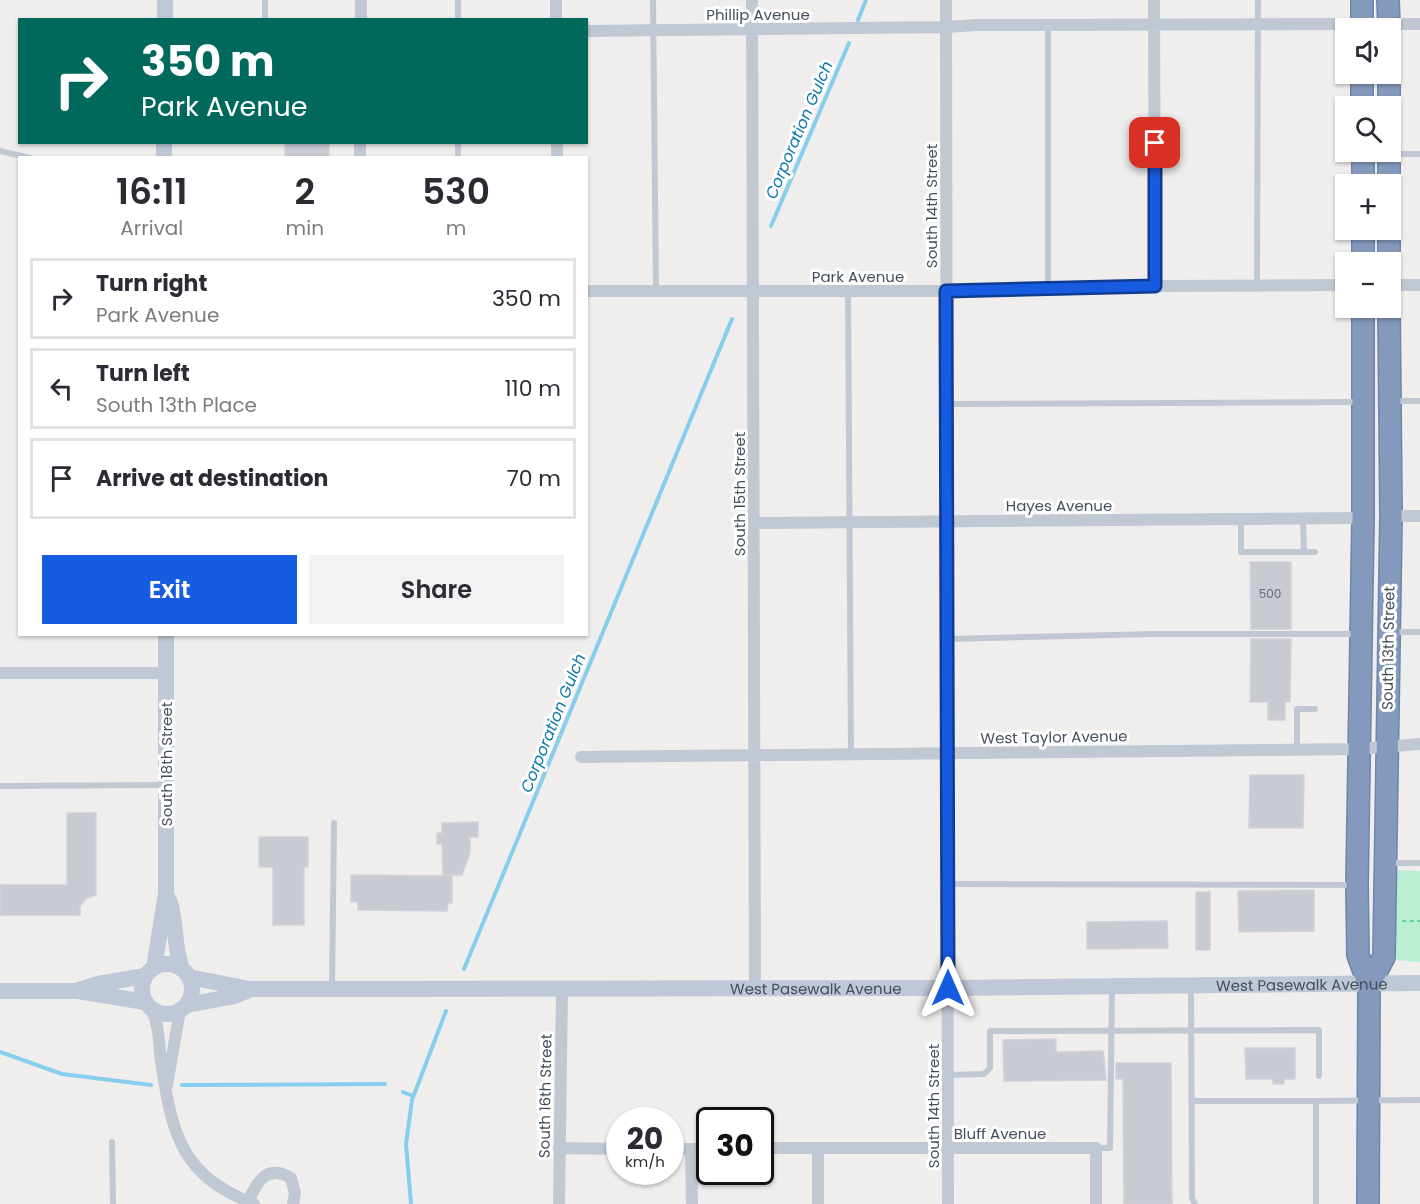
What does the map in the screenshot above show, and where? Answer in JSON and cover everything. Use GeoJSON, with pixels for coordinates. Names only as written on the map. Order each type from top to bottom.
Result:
{"type":"FeatureCollection","features":[{"type":"Feature","properties":{"kind":"highway"},"geometry":{"type":"LineString","coordinates":[[1362,0],[1362,18]]}},
{"type":"Feature","properties":{"kind":"highway"},"geometry":{"type":"LineString","coordinates":[[1388,0],[1389,18]]}},
{"type":"Feature","properties":{"kind":"highway","name":"South 13th Street"},"geometry":{"type":"LineString","coordinates":[[1363,318],[1363,518],[1357,885],[1358,955],[1369,985],[1368,1204]]}},
{"type":"Feature","properties":{"kind":"highway","name":"South 13th Street"},"geometry":{"type":"LineString","coordinates":[[1369,985],[1384,957],[1391,516],[1389,318]]}},
{"type":"Feature","properties":{"kind":"street"},"geometry":{"type":"LineString","coordinates":[[165,0],[165,18]]}},
{"type":"Feature","properties":{"kind":"street"},"geometry":{"type":"LineString","coordinates":[[361,0],[361,18]]}},
{"type":"Feature","properties":{"kind":"street"},"geometry":{"type":"LineString","coordinates":[[556,0],[556,18]]}},
{"type":"Feature","properties":{"kind":"street","name":"South 15th Street"},"geometry":{"type":"LineString","coordinates":[[752,0],[755,988]]}},
{"type":"Feature","properties":{"kind":"street","name":"South 14th Street"},"geometry":{"type":"LineString","coordinates":[[946,0],[948,1204]]}},
{"type":"Feature","properties":{"kind":"street"},"geometry":{"type":"LineString","coordinates":[[1154,0],[1155,286]]}},
{"type":"Feature","properties":{"kind":"street"},"geometry":{"type":"LineString","coordinates":[[1401,25],[1420,24]]}},
{"type":"Feature","properties":{"kind":"street","name":"Phillip Avenue"},"geometry":{"type":"LineString","coordinates":[[588,31],[976,25],[1335,25]]}},
{"type":"Feature","properties":{"kind":"street","name":"Park Avenue"},"geometry":{"type":"LineString","coordinates":[[588,291],[946,291],[1155,286],[1335,285]]}},
{"type":"Feature","properties":{"kind":"street"},"geometry":{"type":"LineString","coordinates":[[1401,285],[1420,285]]}},
{"type":"Feature","properties":{"kind":"street"},"geometry":{"type":"LineString","coordinates":[[1391,516],[1420,516]]}},
{"type":"Feature","properties":{"kind":"street","name":"Hayes Avenue"},"geometry":{"type":"LineString","coordinates":[[754,523],[1363,518]]}},
{"type":"Feature","properties":{"kind":"street","name":"South 18th Street"},"geometry":{"type":"LineString","coordinates":[[150,972],[166,893],[166,636]]}},
{"type":"Feature","properties":{"kind":"street"},"geometry":{"type":"LineString","coordinates":[[0,673],[166,673]]}},
{"type":"Feature","properties":{"kind":"street","name":"West Taylor Avenue"},"geometry":{"type":"LineString","coordinates":[[581,757],[1297,750],[1386,748],[1420,744]]}},
{"type":"Feature","properties":{"kind":"street","name":"South 18th Street"},"geometry":{"type":"LineString","coordinates":[[166,893],[172,909],[174,941],[186,973]]}},
{"type":"Feature","properties":{"kind":"street"},"geometry":{"type":"LineString","coordinates":[[78,991],[150,972],[168,964],[186,973],[192,986],[184,1008],[167,1086]]}},
{"type":"Feature","properties":{"kind":"street"},"geometry":{"type":"LineString","coordinates":[[150,972],[142,985],[148,1006],[156,1019],[169,1110],[184,1152],[196,1168],[221,1190],[251,1203],[257,1182],[265,1174],[274,1172],[291,1178],[294,1184],[293,1204]]}},
{"type":"Feature","properties":{"kind":"street","name":"West Pasewalk Avenue"},"geometry":{"type":"LineString","coordinates":[[186,973],[250,989],[1191,987],[1420,983]]}},
{"type":"Feature","properties":{"kind":"street","name":"West Pasewalk Avenue"},"geometry":{"type":"LineString","coordinates":[[184,1008],[235,996],[250,989]]}},
{"type":"Feature","properties":{"kind":"street","name":"South 16th Street"},"geometry":{"type":"LineString","coordinates":[[559,1204],[562,989]]}},
{"type":"Feature","properties":{"kind":"street"},"geometry":{"type":"LineString","coordinates":[[0,991],[78,991],[148,1006],[170,1014],[184,1008]]}},
{"type":"Feature","properties":{"kind":"street"},"geometry":{"type":"LineString","coordinates":[[560,1148],[606,1149]]}},
{"type":"Feature","properties":{"kind":"street","name":"Bluff Avenue"},"geometry":{"type":"LineString","coordinates":[[774,1148],[1096,1148]]}},
{"type":"Feature","properties":{"kind":"street"},"geometry":{"type":"LineString","coordinates":[[818,1148],[818,1204]]}},
{"type":"Feature","properties":{"kind":"street"},"geometry":{"type":"LineString","coordinates":[[1096,1148],[1096,1204]]}},
{"type":"Feature","properties":{"kind":"street"},"geometry":{"type":"LineString","coordinates":[[684,1149],[696,1149]]}},
{"type":"Feature","properties":{"kind":"street"},"geometry":{"type":"LineString","coordinates":[[691,1149],[692,1204]]}},
{"type":"Feature","properties":{"kind":"lane"},"geometry":{"type":"LineString","coordinates":[[265,0],[265,18]]}},
{"type":"Feature","properties":{"kind":"lane"},"geometry":{"type":"LineString","coordinates":[[458,0],[458,18]]}},
{"type":"Feature","properties":{"kind":"lane"},"geometry":{"type":"LineString","coordinates":[[653,0],[656,291]]}},
{"type":"Feature","properties":{"kind":"lane"},"geometry":{"type":"LineString","coordinates":[[1257,286],[1258,0]]}},
{"type":"Feature","properties":{"kind":"lane"},"geometry":{"type":"LineString","coordinates":[[1048,26],[1048,288]]}},
{"type":"Feature","properties":{"kind":"lane"},"geometry":{"type":"LineString","coordinates":[[0,151],[21,156]]}},
{"type":"Feature","properties":{"kind":"lane"},"geometry":{"type":"LineString","coordinates":[[1401,153],[1420,154]]}},
{"type":"Feature","properties":{"kind":"lane"},"geometry":{"type":"LineString","coordinates":[[848,290],[851,755]]}},
{"type":"Feature","properties":{"kind":"lane"},"geometry":{"type":"LineString","coordinates":[[1390,401],[1420,401]]}},
{"type":"Feature","properties":{"kind":"lane"},"geometry":{"type":"LineString","coordinates":[[946,404],[1363,402]]}},
{"type":"Feature","properties":{"kind":"lane"},"geometry":{"type":"LineString","coordinates":[[1241,519],[1241,552],[1315,552]]}},
{"type":"Feature","properties":{"kind":"lane"},"geometry":{"type":"LineString","coordinates":[[1303,519],[1304,552]]}},
{"type":"Feature","properties":{"kind":"lane"},"geometry":{"type":"LineString","coordinates":[[1388,632],[1420,632]]}},
{"type":"Feature","properties":{"kind":"lane"},"geometry":{"type":"LineString","coordinates":[[948,639],[1155,634],[1361,634]]}},
{"type":"Feature","properties":{"kind":"lane"},"geometry":{"type":"LineString","coordinates":[[1297,750],[1297,710],[1315,710]]}},
{"type":"Feature","properties":{"kind":"lane"},"geometry":{"type":"LineString","coordinates":[[0,786],[166,785]]}},
{"type":"Feature","properties":{"kind":"lane"},"geometry":{"type":"LineString","coordinates":[[332,989],[334,823]]}},
{"type":"Feature","properties":{"kind":"lane"},"geometry":{"type":"LineString","coordinates":[[1384,863],[1420,863]]}},
{"type":"Feature","properties":{"kind":"lane"},"geometry":{"type":"LineString","coordinates":[[948,884],[1357,885]]}},
{"type":"Feature","properties":{"kind":"lane"},"geometry":{"type":"LineString","coordinates":[[1096,1148],[1110,1148],[1112,987]]}},
{"type":"Feature","properties":{"kind":"lane"},"geometry":{"type":"LineString","coordinates":[[1191,987],[1192,1198],[1195,1204]]}},
{"type":"Feature","properties":{"kind":"lane"},"geometry":{"type":"LineString","coordinates":[[948,1075],[984,1074],[990,1068],[990,1031],[1319,1030],[1319,1076]]}},
{"type":"Feature","properties":{"kind":"lane"},"geometry":{"type":"LineString","coordinates":[[1191,1101],[1420,1100]]}},
{"type":"Feature","properties":{"kind":"lane"},"geometry":{"type":"LineString","coordinates":[[1316,1101],[1316,1204]]}},
{"type":"Feature","properties":{"kind":"lane"},"geometry":{"type":"LineString","coordinates":[[112,1142],[113,1204]]}},
{"type":"Feature","properties":{"kind":"path"},"geometry":{"type":"LineString","coordinates":[[1400,921],[1420,921]]}},
{"type":"Feature","properties":{"kind":"green space"},"geometry":{"type":"Polygon","coordinates":[[[1389,870],[1420,871],[1420,962],[1395,960],[1391,956],[1389,870]]]}},
{"type":"Feature","properties":{"kind":"building"},"geometry":{"type":"Polygon","coordinates":[[[285,144],[329,144],[329,156],[285,156],[285,144]]]}},
{"type":"Feature","properties":{"kind":"building"},"geometry":{"type":"Polygon","coordinates":[[[1250,562],[1291,562],[1291,629],[1251,629],[1250,562]]]}},
{"type":"Feature","properties":{"kind":"building"},"geometry":{"type":"Polygon","coordinates":[[[1251,639],[1291,639],[1290,702],[1285,702],[1285,720],[1268,720],[1268,702],[1250,702],[1251,639]]]}},
{"type":"Feature","properties":{"kind":"building"},"geometry":{"type":"Polygon","coordinates":[[[1250,775],[1304,775],[1303,828],[1249,828],[1250,775]]]}},
{"type":"Feature","properties":{"kind":"building"},"geometry":{"type":"Polygon","coordinates":[[[67,813],[96,813],[96,895],[87,898],[80,906],[80,915],[0,915],[0,885],[67,885],[67,813]]]}},
{"type":"Feature","properties":{"kind":"building"},"geometry":{"type":"Polygon","coordinates":[[[478,822],[478,837],[470,837],[470,853],[462,875],[443,875],[442,844],[437,844],[437,833],[442,833],[442,823],[478,822]]]}},
{"type":"Feature","properties":{"kind":"building"},"geometry":{"type":"Polygon","coordinates":[[[259,837],[308,837],[308,867],[304,867],[304,925],[273,925],[273,867],[259,867],[259,837]]]}},
{"type":"Feature","properties":{"kind":"building"},"geometry":{"type":"Polygon","coordinates":[[[351,875],[452,876],[452,903],[448,903],[447,911],[358,910],[358,902],[351,902],[351,875]]]}},
{"type":"Feature","properties":{"kind":"building"},"geometry":{"type":"Polygon","coordinates":[[[1314,890],[1314,931],[1239,932],[1238,891],[1314,890]]]}},
{"type":"Feature","properties":{"kind":"building"},"geometry":{"type":"Polygon","coordinates":[[[1196,892],[1210,892],[1210,950],[1196,950],[1196,892]]]}},
{"type":"Feature","properties":{"kind":"building"},"geometry":{"type":"Polygon","coordinates":[[[1167,921],[1168,948],[1087,949],[1087,922],[1167,921]]]}},
{"type":"Feature","properties":{"kind":"building"},"geometry":{"type":"Polygon","coordinates":[[[1056,1039],[1056,1052],[1103,1051],[1106,1080],[1004,1081],[1003,1040],[1056,1039]]]}},
{"type":"Feature","properties":{"kind":"building"},"geometry":{"type":"Polygon","coordinates":[[[1245,1048],[1295,1048],[1295,1079],[1284,1079],[1284,1084],[1273,1084],[1273,1079],[1246,1079],[1245,1048]]]}},
{"type":"Feature","properties":{"kind":"building"},"geometry":{"type":"Polygon","coordinates":[[[1116,1063],[1171,1063],[1172,1204],[1124,1204],[1123,1079],[1116,1079],[1116,1063]]]}},
{"type":"Feature","properties":{"kind":"waterway","name":"Corporation Gulch"},"geometry":{"type":"LineString","coordinates":[[858,20],[866,0]]}},
{"type":"Feature","properties":{"kind":"waterway","name":"Corporation Gulch"},"geometry":{"type":"LineString","coordinates":[[771,226],[849,43]]}},
{"type":"Feature","properties":{"kind":"waterway","name":"Corporation Gulch"},"geometry":{"type":"LineString","coordinates":[[464,969],[732,319]]}},
{"type":"Feature","properties":{"kind":"waterway","name":"Corporation Gulch"},"geometry":{"type":"LineString","coordinates":[[411,1204],[406,1144],[412,1100],[446,1011]]}},
{"type":"Feature","properties":{"kind":"waterway"},"geometry":{"type":"LineString","coordinates":[[0,1052],[62,1074],[151,1085]]}},
{"type":"Feature","properties":{"kind":"waterway"},"geometry":{"type":"LineString","coordinates":[[182,1085],[385,1084]]}},
{"type":"Feature","properties":{"kind":"waterway"},"geometry":{"type":"LineString","coordinates":[[403,1092],[413,1096]]}},
{"type":"Feature","properties":{"kind":"route"},"geometry":{"type":"LineString","coordinates":[[948,988],[946,291],[972,288],[1155,286],[1155,143]]}}]}
